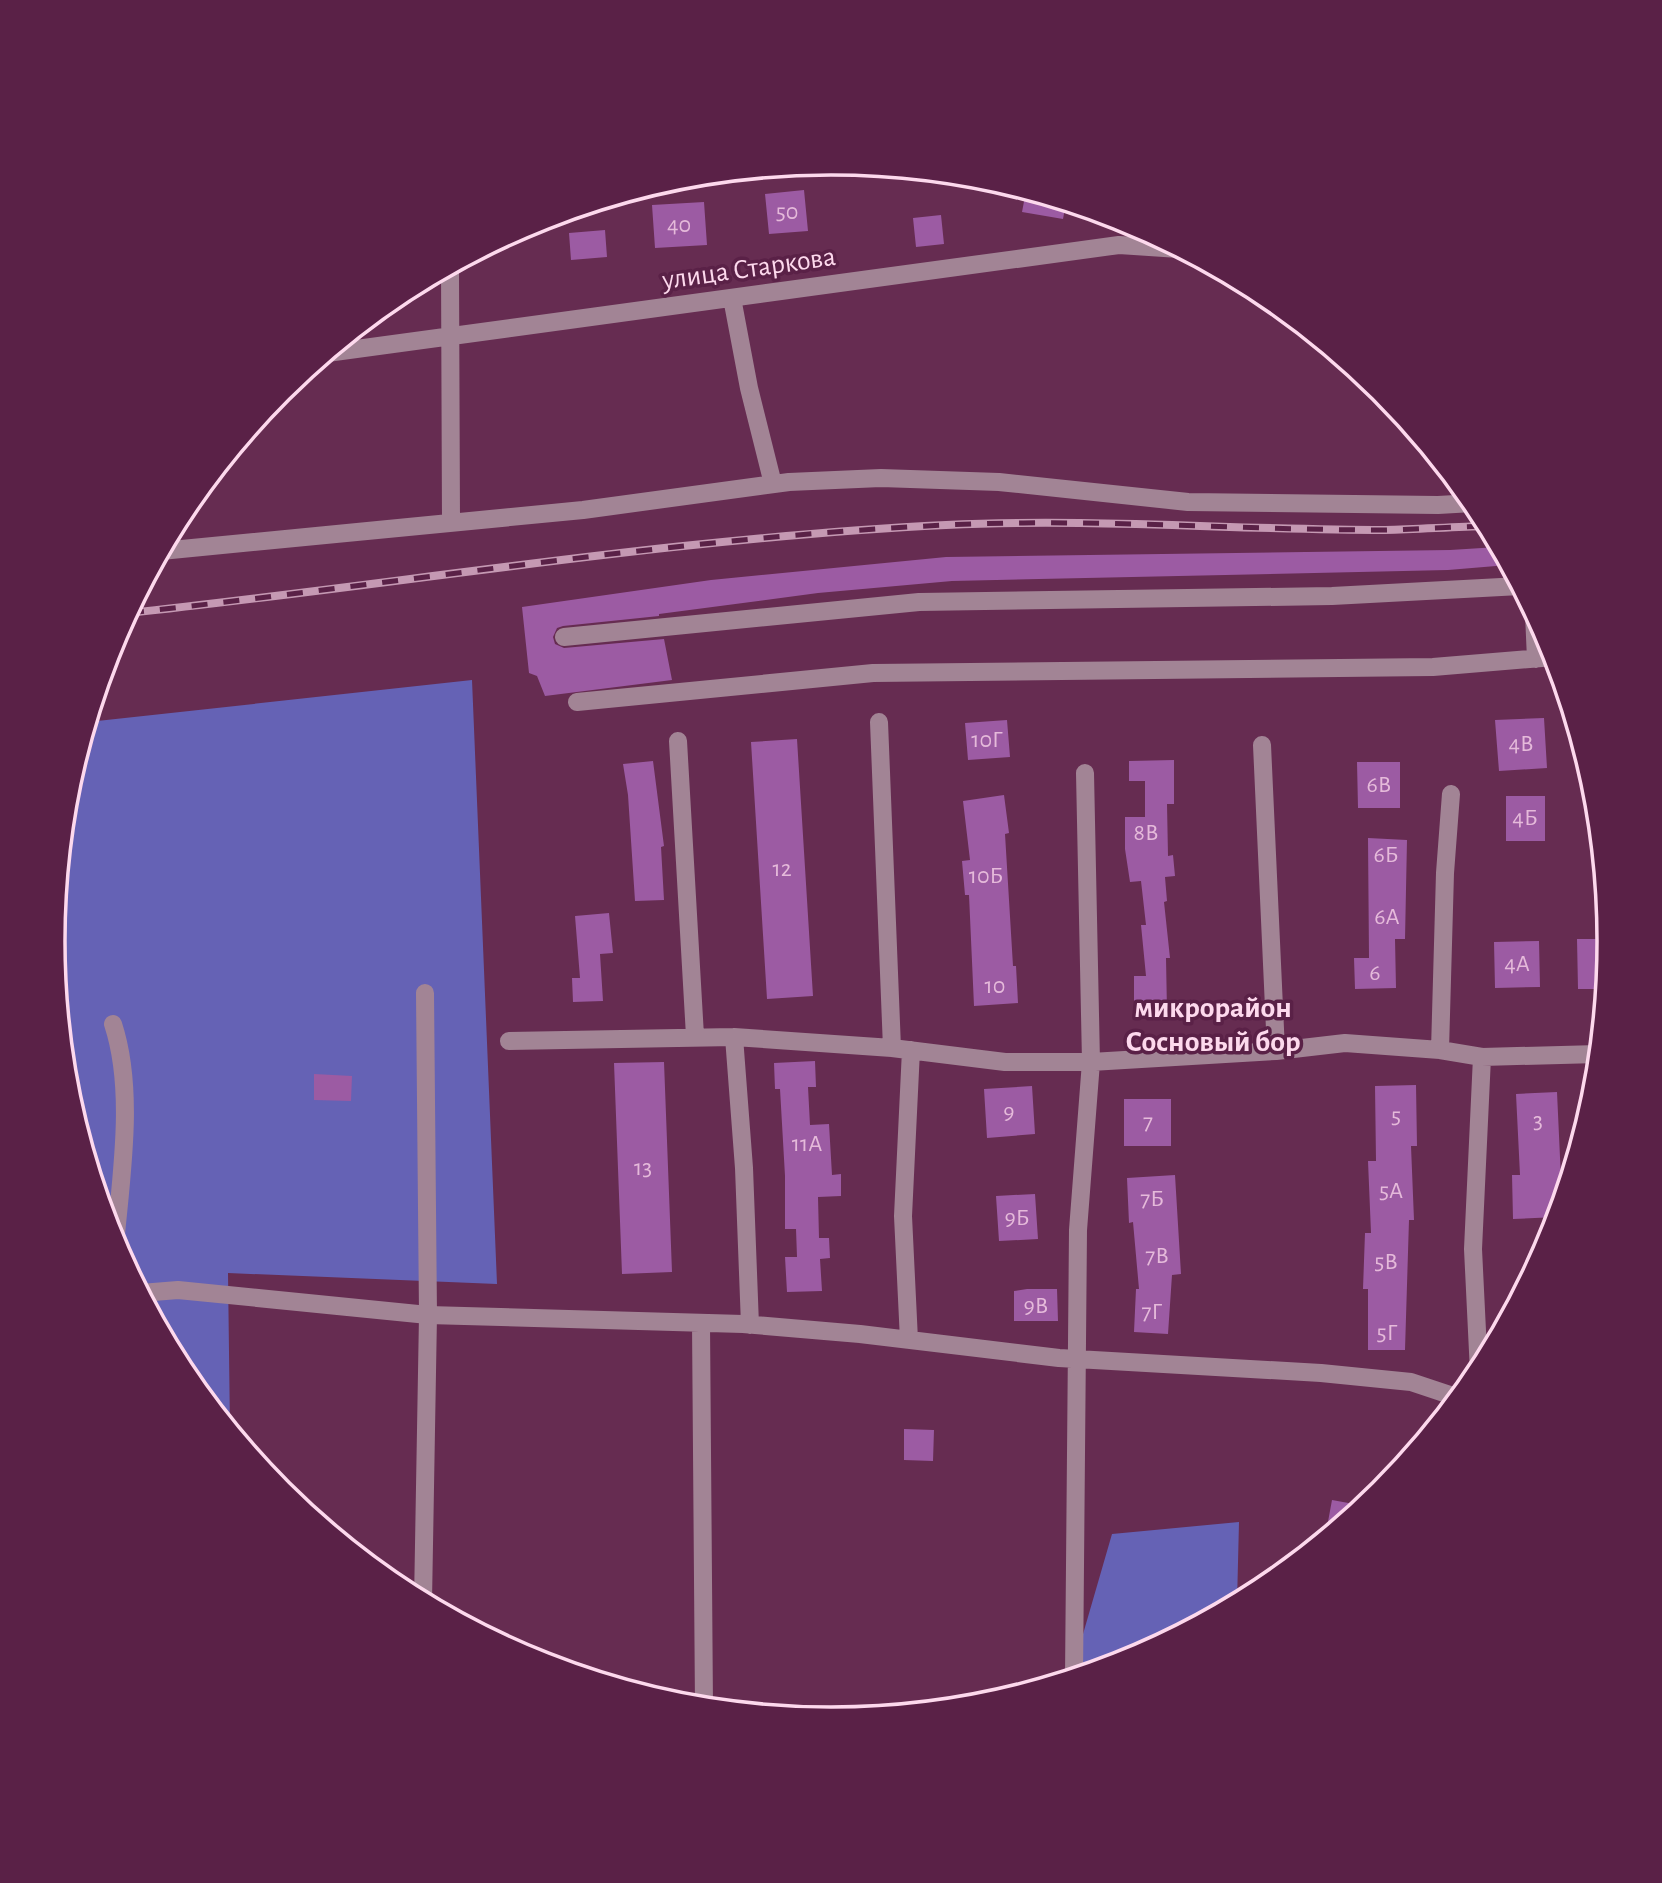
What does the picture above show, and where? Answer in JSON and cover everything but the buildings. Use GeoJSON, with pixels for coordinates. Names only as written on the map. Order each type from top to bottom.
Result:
{"type":"FeatureCollection","features":[{"type":"Feature","properties":{"kind":"street","name":"улица Старкова"},"geometry":{"type":"LineString","coordinates":[[344,351],[1119,245],[1155,247]]}},
{"type":"Feature","properties":{"kind":"street"},"geometry":{"type":"LineString","coordinates":[[450,277],[451,522]]}},
{"type":"Feature","properties":{"kind":"street"},"geometry":{"type":"LineString","coordinates":[[732,298],[748,388],[773,484]]}},
{"type":"Feature","properties":{"kind":"street"},"geometry":{"type":"LineString","coordinates":[[172,550],[583,510],[773,484],[881,478],[999,482],[1188,502],[1459,504]]}},
{"type":"Feature","properties":{"kind":"street"},"geometry":{"type":"LineString","coordinates":[[564,638],[919,602],[1332,596],[1510,587]]}},
{"type":"Feature","properties":{"kind":"street"},"geometry":{"type":"LineString","coordinates":[[1535,640],[1536,659]]}},
{"type":"Feature","properties":{"kind":"street"},"geometry":{"type":"LineString","coordinates":[[577,702],[873,673],[1433,667],[1543,658]]}},
{"type":"Feature","properties":{"kind":"street"},"geometry":{"type":"LineString","coordinates":[[879,722],[892,1048]]}},
{"type":"Feature","properties":{"kind":"street"},"geometry":{"type":"LineString","coordinates":[[678,741],[695,1036]]}},
{"type":"Feature","properties":{"kind":"street"},"geometry":{"type":"LineString","coordinates":[[1262,745],[1276,1051]]}},
{"type":"Feature","properties":{"kind":"street"},"geometry":{"type":"LineString","coordinates":[[1074,1668],[1078,1230],[1091,1062],[1085,774]]}},
{"type":"Feature","properties":{"kind":"street"},"geometry":{"type":"LineString","coordinates":[[1440,1050],[1445,873],[1451,794]]}},
{"type":"Feature","properties":{"kind":"street"},"geometry":{"type":"LineString","coordinates":[[423,1590],[428,1315],[425,993]]}},
{"type":"Feature","properties":{"kind":"street"},"geometry":{"type":"LineString","coordinates":[[113,1024],[118,1038],[126,1088],[117,1219]]}},
{"type":"Feature","properties":{"kind":"street"},"geometry":{"type":"LineString","coordinates":[[734,1037],[744,1168],[746,1324]]}},
{"type":"Feature","properties":{"kind":"street"},"geometry":{"type":"LineString","coordinates":[[509,1041],[734,1037],[892,1048],[1005,1062],[1091,1062],[1276,1051],[1345,1044],[1440,1050],[1482,1057],[1589,1054]]}},
{"type":"Feature","properties":{"kind":"street"},"geometry":{"type":"LineString","coordinates":[[909,1340],[903,1216],[911,1050]]}},
{"type":"Feature","properties":{"kind":"street"},"geometry":{"type":"LineString","coordinates":[[1478,1352],[1473,1249],[1482,1057]]}},
{"type":"Feature","properties":{"kind":"street"},"geometry":{"type":"LineString","coordinates":[[150,1292],[178,1290],[428,1315],[746,1324],[1078,1359],[1334,1374],[1410,1382],[1448,1395]]}},
{"type":"Feature","properties":{"kind":"street"},"geometry":{"type":"LineString","coordinates":[[701,1323],[704,1697]]}},
{"type":"Feature","properties":{"kind":"shaded area"},"geometry":{"type":"Polygon","coordinates":[[[472,680],[497,1284],[228,1273],[230,1416],[167,1325],[123,1235],[105,1188],[79,1091],[66,992],[66,891],[79,792],[97,721],[472,680]]]}},
{"type":"Feature","properties":{"kind":"shaded area"},"geometry":{"type":"Polygon","coordinates":[[[1239,1522],[1237,1591],[1170,1629],[1073,1668],[1112,1534],[1239,1522]]]}},
{"type":"Feature","properties":{"kind":"railway"},"geometry":{"type":"LineString","coordinates":[[140,612],[639,551],[843,531],[1001,523],[1385,530],[1475,526]]}},
{"type":"Feature","properties":{"kind":"district","name":"микрорайон Сосновый бор"},"geometry":{"type":"Point","coordinates":[1213,1025]}}]}
